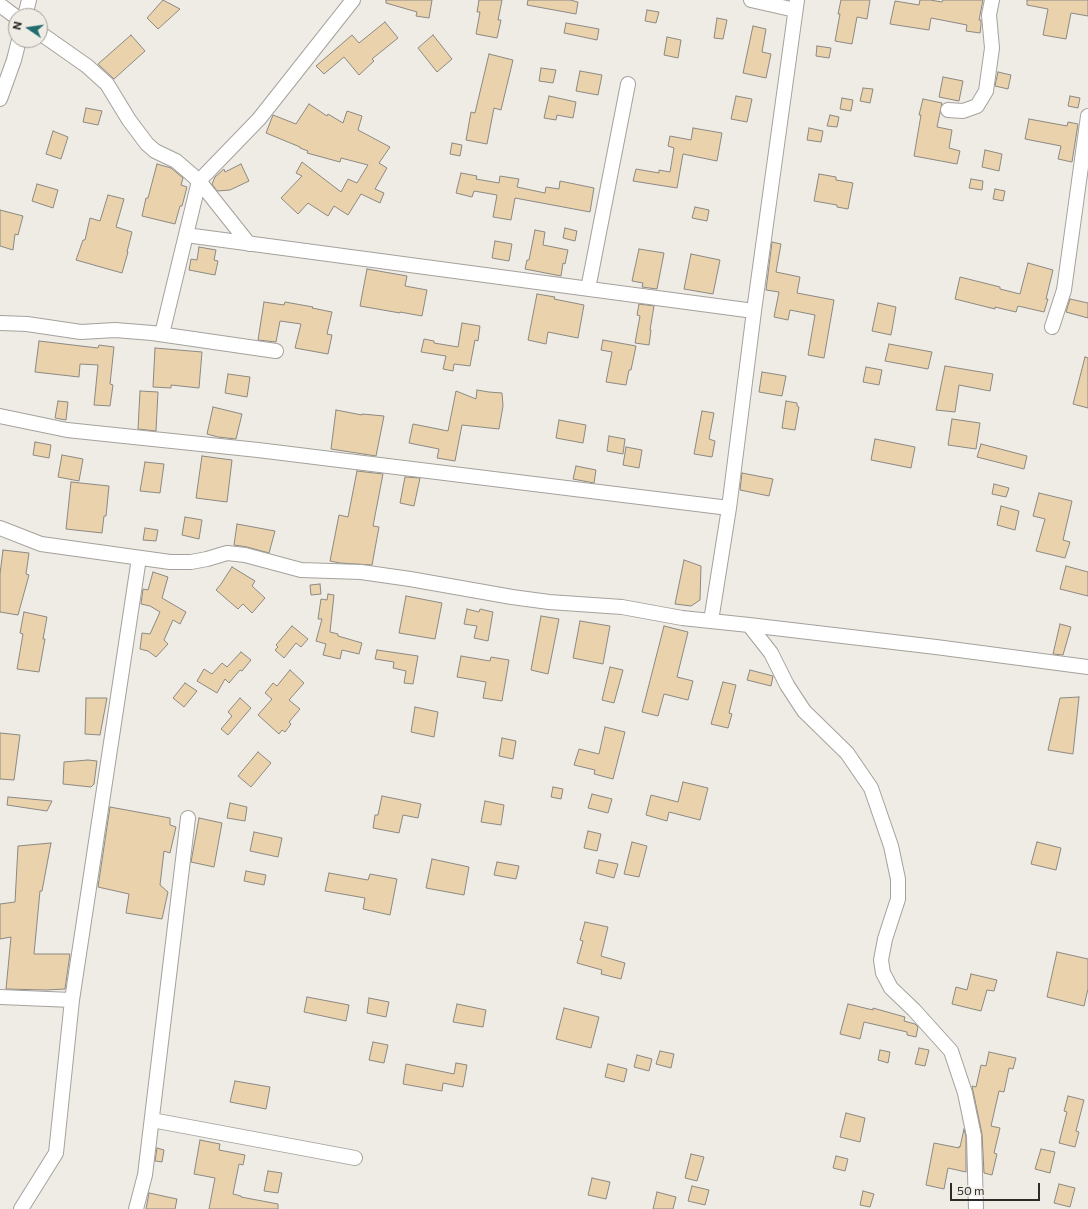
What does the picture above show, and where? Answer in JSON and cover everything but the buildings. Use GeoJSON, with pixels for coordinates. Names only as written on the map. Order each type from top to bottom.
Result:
{"type":"FeatureCollection","features":[{"type":"Feature","properties":{"kind":"street"},"geometry":{"type":"LineString","coordinates":[[162,334],[199,181],[259,119],[353,0]]}},
{"type":"Feature","properties":{"kind":"street"},"geometry":{"type":"LineString","coordinates":[[711,621],[729,508],[754,311],[796,5],[751,0]]}},
{"type":"Feature","properties":{"kind":"street"},"geometry":{"type":"LineString","coordinates":[[948,110],[963,111],[976,106],[986,91],[992,48],[989,29],[989,15],[992,0]]}},
{"type":"Feature","properties":{"kind":"street"},"geometry":{"type":"LineString","coordinates":[[48,39],[87,66],[107,84],[129,120],[147,144],[155,151],[176,161],[199,181],[249,244]]}},
{"type":"Feature","properties":{"kind":"street"},"geometry":{"type":"LineString","coordinates":[[0,99],[17,48]]}},
{"type":"Feature","properties":{"kind":"street"},"geometry":{"type":"LineString","coordinates":[[588,289],[628,84]]}},
{"type":"Feature","properties":{"kind":"street"},"geometry":{"type":"LineString","coordinates":[[1052,327],[1064,290],[1088,116]]}},
{"type":"Feature","properties":{"kind":"street"},"geometry":{"type":"LineString","coordinates":[[186,235],[754,311]]}},
{"type":"Feature","properties":{"kind":"street"},"geometry":{"type":"LineString","coordinates":[[0,324],[27,324],[82,332],[115,330],[162,334],[276,351]]}},
{"type":"Feature","properties":{"kind":"street"},"geometry":{"type":"LineString","coordinates":[[0,416],[67,430],[266,451],[729,508]]}},
{"type":"Feature","properties":{"kind":"street"},"geometry":{"type":"LineString","coordinates":[[0,528],[41,544],[170,562],[191,562],[227,553],[244,555],[300,570],[361,572],[549,602],[622,608],[682,618],[936,647],[1088,667]]}},
{"type":"Feature","properties":{"kind":"street"},"geometry":{"type":"LineString","coordinates":[[21,1209],[56,1153],[72,1000],[139,558]]}},
{"type":"Feature","properties":{"kind":"street"},"geometry":{"type":"LineString","coordinates":[[749,625],[771,653],[787,685],[804,711],[847,753],[871,788],[891,846],[898,879],[898,899],[884,938],[881,960],[883,973],[891,988],[914,1010],[951,1051],[966,1093],[974,1136],[976,1209]]}},
{"type":"Feature","properties":{"kind":"street"},"geometry":{"type":"LineString","coordinates":[[136,1209],[145,1176],[188,818]]}},
{"type":"Feature","properties":{"kind":"street"},"geometry":{"type":"LineString","coordinates":[[0,997],[72,1000]]}},
{"type":"Feature","properties":{"kind":"street"},"geometry":{"type":"LineString","coordinates":[[152,1120],[355,1158]]}}]}
